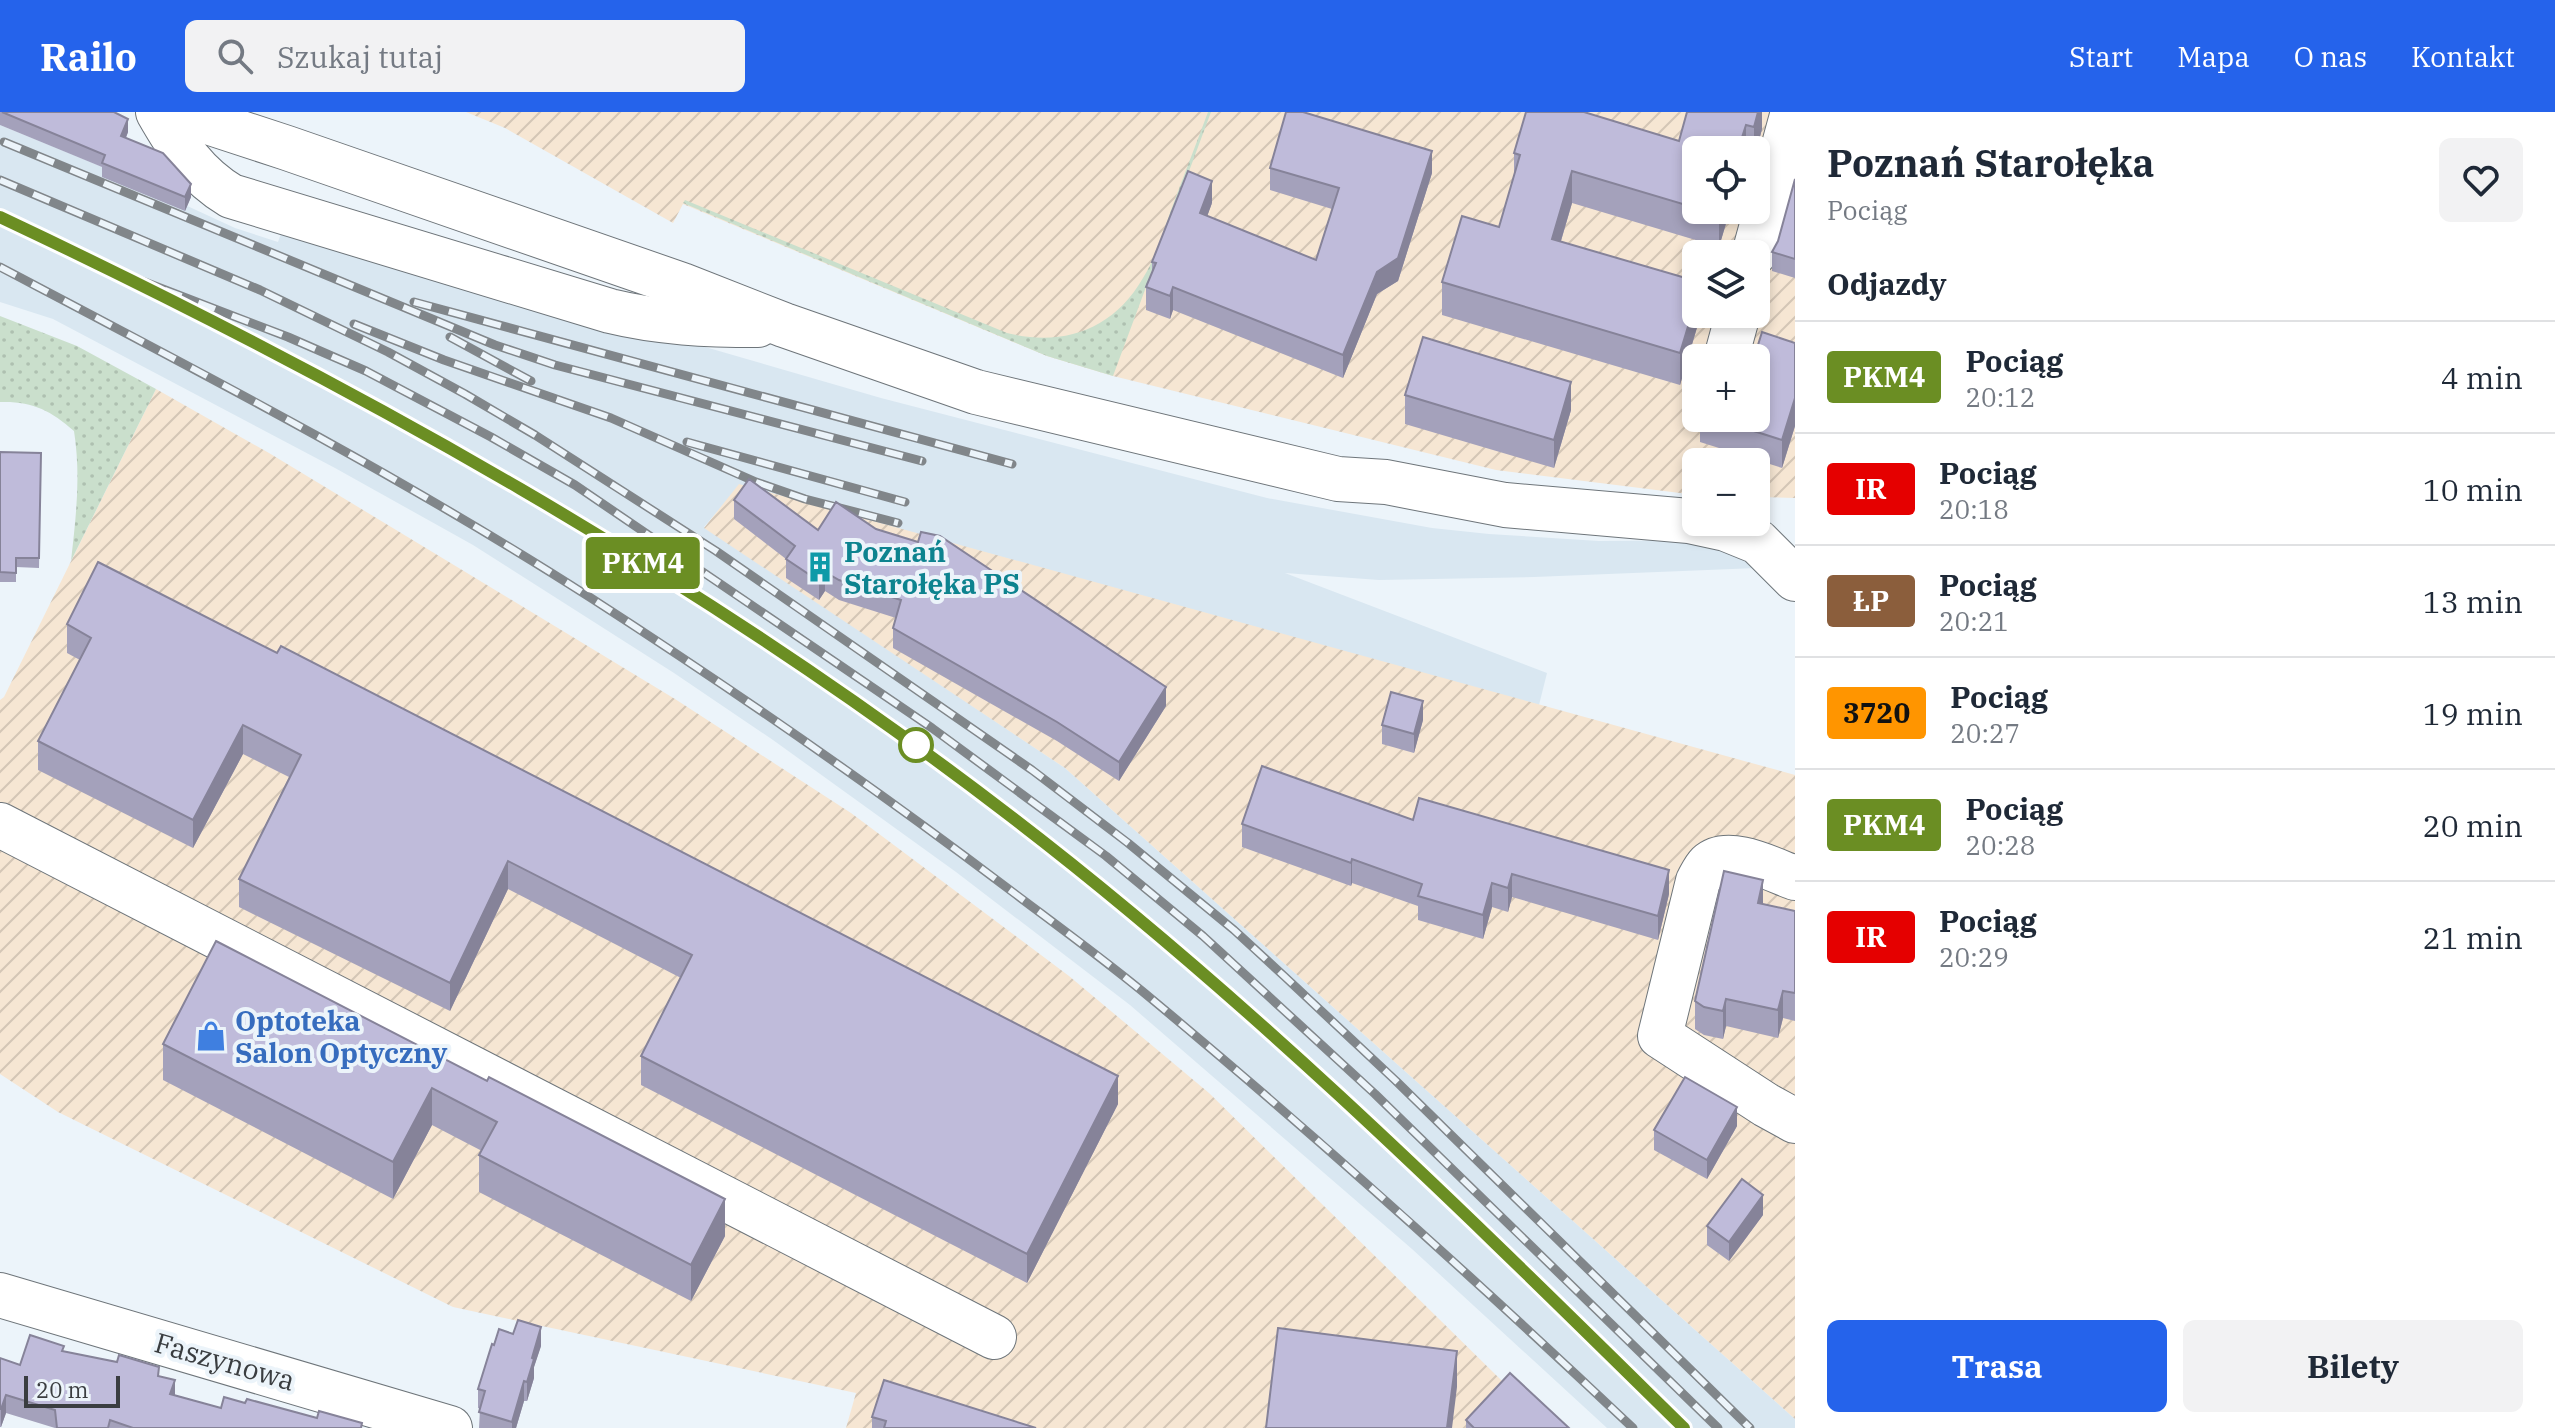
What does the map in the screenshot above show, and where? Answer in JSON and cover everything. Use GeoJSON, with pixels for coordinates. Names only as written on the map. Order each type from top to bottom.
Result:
{"type":"FeatureCollection","features":[{"type":"Feature","properties":{"kind":"street"},"geometry":{"type":"LineString","coordinates":[[158,112],[178,147],[204,176],[231,196],[269,209],[641,318],[688,324],[784,325]]}},
{"type":"Feature","properties":{"kind":"street"},"geometry":{"type":"LineString","coordinates":[[177,112],[682,285],[784,325],[976,392],[1338,479],[1386,482],[1505,505],[1689,521],[1726,529],[1758,542],[1795,579]]}},
{"type":"Feature","properties":{"kind":"street"},"geometry":{"type":"LineString","coordinates":[[1758,240],[1793,112]]}},
{"type":"Feature","properties":{"kind":"street"},"geometry":{"type":"LineString","coordinates":[[0,825],[994,1337]]}},
{"type":"Feature","properties":{"kind":"street"},"geometry":{"type":"LineString","coordinates":[[1795,878],[1732,857],[1708,864],[1698,881],[1660,1036],[1795,1121]]}},
{"type":"Feature","properties":{"kind":"street","name":"Faszynowa"},"geometry":{"type":"LineString","coordinates":[[0,1295],[450,1428]]}},
{"type":"Feature","properties":{"kind":"shaded area"},"geometry":{"type":"Polygon","coordinates":[[[466,112],[1795,112],[1795,498],[1770,497],[1770,448],[1682,448],[1682,493],[1496,470],[1113,376],[1047,356],[683,204],[673,223],[505,128],[466,112]]]}},
{"type":"Feature","properties":{"kind":"shaded area"},"geometry":{"type":"Polygon","coordinates":[[[0,125],[105,168],[235,228],[278,242],[284,225],[881,398],[1267,498],[1432,528],[1489,534],[1599,541],[1733,540],[1757,568],[1379,580],[1285,573],[1547,673],[1539,705],[740,485],[704,527],[1065,768],[1795,1419],[1795,1428],[1607,1428],[1412,1249],[1130,1005],[956,872],[773,740],[473,545],[335,468],[53,319],[0,302],[0,125]]]}},
{"type":"Feature","properties":{"kind":"shaded area"},"geometry":{"type":"Polygon","coordinates":[[[156,389],[269,453],[675,699],[851,813],[1069,976],[1209,1093],[1550,1428],[846,1428],[856,1393],[453,1307],[58,1112],[0,1074],[0,700],[156,389]]]}},
{"type":"Feature","properties":{"kind":"shaded area"},"geometry":{"type":"Polygon","coordinates":[[[739,484],[1795,775],[1795,1419],[1065,768],[704,528],[739,484]]]}},
{"type":"Feature","properties":{"kind":"green space"},"geometry":{"type":"Polygon","coordinates":[[[1208,112],[1211,112],[1113,376],[1047,356],[683,203],[685,200],[1007,333],[1048,338],[1067,335],[1102,322],[1131,296],[1143,278],[1159,245],[1208,112]]]}},
{"type":"Feature","properties":{"kind":"green space"},"geometry":{"type":"Polygon","coordinates":[[[0,316],[77,346],[156,389],[71,561],[77,480],[74,431],[40,408],[0,402],[0,316]]]}},
{"type":"Feature","properties":{"kind":"building"},"geometry":{"type":"Polygon","coordinates":[[[2,112],[114,112],[128,119],[121,136],[163,153],[191,184],[185,197],[102,163],[105,155],[2,112]]]}},
{"type":"Feature","properties":{"kind":"building"},"geometry":{"type":"Polygon","coordinates":[[[1286,112],[1303,112],[1432,151],[1398,258],[1377,272],[1343,355],[1173,287],[1170,296],[1146,287],[1156,263],[1152,262],[1188,171],[1212,181],[1200,213],[1316,260],[1339,188],[1270,168],[1286,112]]]}},
{"type":"Feature","properties":{"kind":"building"},"geometry":{"type":"Polygon","coordinates":[[[1526,112],[1584,112],[1679,141],[1687,112],[1758,112],[1754,127],[1746,125],[1742,136],[1682,136],[1682,204],[1572,171],[1552,239],[1682,277],[1682,328],[1688,328],[1680,353],[1442,282],[1462,216],[1499,227],[1520,155],[1514,153],[1526,112]]]}},
{"type":"Feature","properties":{"kind":"building"},"geometry":{"type":"Polygon","coordinates":[[[1795,179],[1795,259],[1772,252],[1778,241],[1795,179]]]}},
{"type":"Feature","properties":{"kind":"building"},"geometry":{"type":"Polygon","coordinates":[[[1762,332],[1795,343],[1795,398],[1782,440],[1757,432],[1770,432],[1770,344],[1758,344],[1762,332]]]}},
{"type":"Feature","properties":{"kind":"building"},"geometry":{"type":"Polygon","coordinates":[[[1423,337],[1571,382],[1554,440],[1405,395],[1423,337]]]}},
{"type":"Feature","properties":{"kind":"building"},"geometry":{"type":"Polygon","coordinates":[[[0,452],[41,453],[39,558],[16,558],[16,573],[0,572],[0,452]]]}},
{"type":"Feature","properties":{"kind":"building"},"geometry":{"type":"Polygon","coordinates":[[[749,479],[818,530],[836,502],[876,529],[918,542],[921,532],[940,536],[1166,687],[1119,762],[1057,722],[893,628],[901,600],[839,580],[825,572],[819,581],[786,559],[795,546],[734,500],[749,479]]]}},
{"type":"Feature","properties":{"kind":"building"},"geometry":{"type":"Polygon","coordinates":[[[98,562],[277,653],[281,646],[1118,1076],[1027,1254],[641,1056],[692,955],[508,861],[450,983],[239,879],[301,755],[243,725],[193,820],[38,741],[91,638],[67,624],[98,562]]]}},
{"type":"Feature","properties":{"kind":"building"},"geometry":{"type":"Polygon","coordinates":[[[1391,692],[1423,701],[1414,734],[1382,725],[1391,692]]]}},
{"type":"Feature","properties":{"kind":"building"},"geometry":{"type":"Polygon","coordinates":[[[1262,766],[1413,820],[1419,798],[1669,870],[1658,916],[1512,874],[1508,888],[1492,883],[1483,915],[1418,896],[1422,884],[1352,859],[1351,863],[1242,824],[1262,766]]]}},
{"type":"Feature","properties":{"kind":"building"},"geometry":{"type":"Polygon","coordinates":[[[1724,871],[1763,880],[1758,903],[1795,911],[1795,993],[1783,991],[1778,1010],[1726,999],[1723,1011],[1704,1007],[1695,1001],[1724,871]]]}},
{"type":"Feature","properties":{"kind":"building"},"geometry":{"type":"Polygon","coordinates":[[[216,941],[725,1199],[691,1265],[479,1155],[497,1122],[432,1088],[393,1162],[163,1044],[216,941]]]}},
{"type":"Feature","properties":{"kind":"building"},"geometry":{"type":"Polygon","coordinates":[[[1685,1077],[1737,1107],[1707,1160],[1654,1130],[1685,1077]]]}},
{"type":"Feature","properties":{"kind":"building"},"geometry":{"type":"Polygon","coordinates":[[[1742,1179],[1763,1195],[1729,1242],[1707,1226],[1742,1179]]]}},
{"type":"Feature","properties":{"kind":"building"},"geometry":{"type":"Polygon","coordinates":[[[518,1320],[541,1327],[527,1382],[524,1381],[512,1422],[479,1412],[485,1391],[478,1389],[499,1329],[513,1334],[518,1320]]]}},
{"type":"Feature","properties":{"kind":"building"},"geometry":{"type":"Polygon","coordinates":[[[1278,1328],[1457,1351],[1447,1428],[1266,1428],[1278,1328]]]}},
{"type":"Feature","properties":{"kind":"building"},"geometry":{"type":"Polygon","coordinates":[[[30,1335],[64,1346],[62,1351],[117,1362],[119,1355],[159,1367],[158,1376],[175,1380],[170,1394],[221,1408],[224,1397],[245,1403],[247,1399],[317,1418],[319,1411],[362,1423],[361,1428],[133,1428],[110,1420],[108,1428],[57,1428],[55,1410],[6,1395],[0,1409],[0,1358],[20,1365],[30,1335]]]}},
{"type":"Feature","properties":{"kind":"building"},"geometry":{"type":"Polygon","coordinates":[[[1510,1373],[1569,1428],[1474,1428],[1466,1420],[1510,1373]]]}},
{"type":"Feature","properties":{"kind":"building"},"geometry":{"type":"Polygon","coordinates":[[[884,1380],[1036,1428],[884,1428],[886,1421],[872,1417],[884,1380]]]}},
{"type":"Feature","properties":{"kind":"railway"},"geometry":{"type":"LineString","coordinates":[[4,142],[495,345],[555,365],[922,461]]}},
{"type":"Feature","properties":{"kind":"railway"},"geometry":{"type":"LineString","coordinates":[[0,180],[260,290],[388,352],[465,394],[716,551],[1032,770],[1234,930],[1396,1081],[1750,1428]]}},
{"type":"Feature","properties":{"kind":"railway"},"geometry":{"type":"LineString","coordinates":[[0,217],[142,281],[288,337],[366,371],[491,437],[575,485],[932,728],[1106,856],[1203,936],[1375,1094],[1718,1428]]}},
{"type":"Feature","properties":{"kind":"railway"},"geometry":{"type":"LineString","coordinates":[[0,267],[299,426],[447,510],[644,632],[853,775],[1142,991],[1391,1206],[1633,1428]]}},
{"type":"Feature","properties":{"kind":"railway"},"geometry":{"type":"LineString","coordinates":[[414,302],[1012,464]]}},
{"type":"Feature","properties":{"kind":"railway"},"geometry":{"type":"LineString","coordinates":[[190,310],[428,435],[571,517],[762,638],[947,769],[1097,885],[1271,1033],[1438,1189],[1684,1428]]}},
{"type":"Feature","properties":{"kind":"railway"},"geometry":{"type":"LineString","coordinates":[[354,324],[444,360],[611,418],[756,482],[805,499],[898,523]]}},
{"type":"Feature","properties":{"kind":"railway"},"geometry":{"type":"LineString","coordinates":[[450,337],[531,381]]}},
{"type":"Feature","properties":{"kind":"railway"},"geometry":{"type":"LineString","coordinates":[[687,442],[905,502]]}},
{"type":"Feature","properties":{"kind":"train","name":"PKM4"},"geometry":{"type":"LineString","coordinates":[[0,217],[163,296],[371,404],[509,481],[714,608],[920,748],[1011,816],[1271,1031],[1684,1428]]}},
{"type":"Feature","properties":{"kind":"place","name":"Poznań Starołęka PS"},"geometry":{"type":"Point","coordinates":[820,567]}},
{"type":"Feature","properties":{"kind":"place","name":"Optoteka Salon Optyczny"},"geometry":{"type":"Point","coordinates":[211,1036]}}]}
